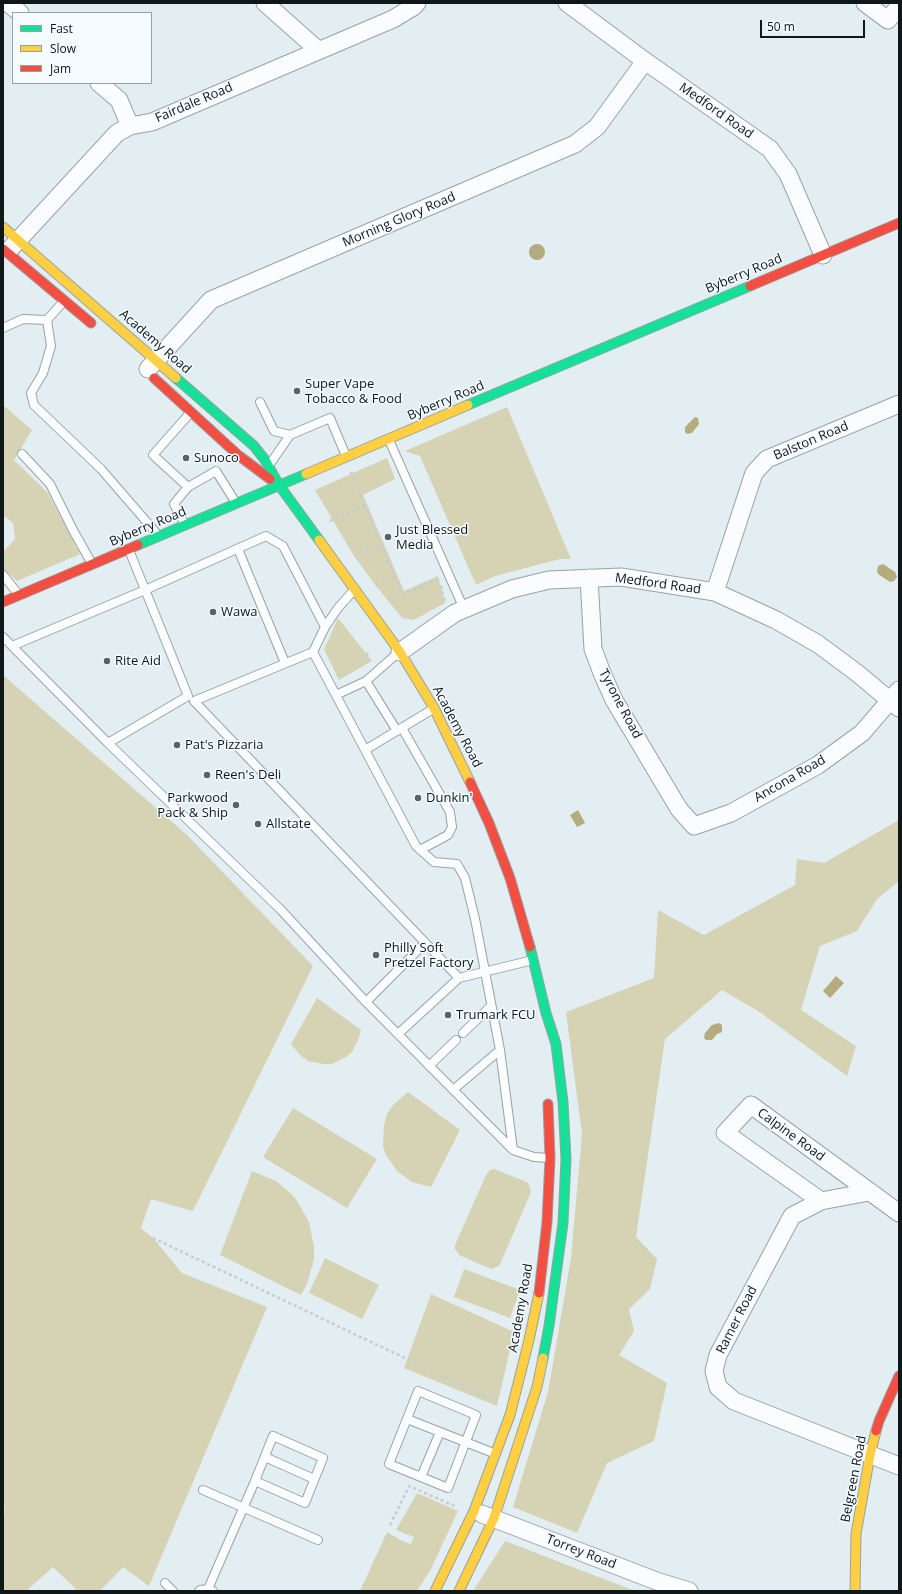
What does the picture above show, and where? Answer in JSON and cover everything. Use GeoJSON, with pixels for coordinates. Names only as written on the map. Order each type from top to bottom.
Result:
{"type":"FeatureCollection","features":[{"type":"Feature","properties":{"kind":"main road","name":"Byberry Road"},"geometry":{"type":"LineString","coordinates":[[3,602],[899,223]]}},
{"type":"Feature","properties":{"kind":"main road","name":"Academy Road"},"geometry":{"type":"LineString","coordinates":[[3,227],[9,247],[64,300],[99,330]]}},
{"type":"Feature","properties":{"kind":"main road","name":"Academy Road"},"geometry":{"type":"LineString","coordinates":[[9,247],[148,366],[254,446],[268,465],[279,485],[400,652],[434,708],[490,823],[510,878],[534,960],[546,1013],[556,1044],[563,1102],[566,1159],[563,1223],[554,1298],[537,1387],[494,1518],[459,1591]]}},
{"type":"Feature","properties":{"kind":"main road","name":"Academy Road"},"geometry":{"type":"LineString","coordinates":[[148,366],[191,412],[238,455],[279,485]]}},
{"type":"Feature","properties":{"kind":"main road","name":"Academy Road"},"geometry":{"type":"LineString","coordinates":[[544,1033],[546,1013]]}},
{"type":"Feature","properties":{"kind":"main road","name":"Academy Road"},"geometry":{"type":"LineString","coordinates":[[435,1591],[468,1510],[496,1454],[510,1415],[520,1380],[539,1291],[547,1222],[550,1158],[548,1096]]}},
{"type":"Feature","properties":{"kind":"main road","name":"Belgreen Road"},"geometry":{"type":"LineString","coordinates":[[855,1591],[856,1534],[870,1455],[879,1421],[899,1376]]}},
{"type":"Feature","properties":{"kind":"street"},"geometry":{"type":"LineString","coordinates":[[8,3],[19,12]]}},
{"type":"Feature","properties":{"kind":"street"},"geometry":{"type":"LineString","coordinates":[[265,3],[318,50]]}},
{"type":"Feature","properties":{"kind":"street","name":"Fairdale Road"},"geometry":{"type":"LineString","coordinates":[[9,247],[117,133],[130,126],[152,122],[393,19],[417,3]]}},
{"type":"Feature","properties":{"kind":"street","name":"Medford Road"},"geometry":{"type":"LineString","coordinates":[[567,3],[645,61],[770,149],[788,174],[823,255]]}},
{"type":"Feature","properties":{"kind":"street"},"geometry":{"type":"LineString","coordinates":[[865,3],[888,20],[899,6]]}},
{"type":"Feature","properties":{"kind":"street","name":"Morning Glory Road"},"geometry":{"type":"LineString","coordinates":[[148,366],[210,300],[575,144],[597,127],[645,61]]}},
{"type":"Feature","properties":{"kind":"street"},"geometry":{"type":"LineString","coordinates":[[100,84],[119,100],[130,126]]}},
{"type":"Feature","properties":{"kind":"street","name":"Balston Road"},"geometry":{"type":"LineString","coordinates":[[715,592],[754,473],[767,459],[899,404]]}},
{"type":"Feature","properties":{"kind":"street","name":"Medford Road"},"geometry":{"type":"LineString","coordinates":[[400,652],[455,612],[512,589],[549,580],[621,577],[715,592],[776,620],[818,644],[857,673],[896,699]]}},
{"type":"Feature","properties":{"kind":"street","name":"Tyrone Road"},"geometry":{"type":"LineString","coordinates":[[589,578],[593,649],[602,673],[614,700],[673,799]]}},
{"type":"Feature","properties":{"kind":"street","name":"Ancona Road"},"geometry":{"type":"LineString","coordinates":[[673,799],[679,809],[694,826],[730,813],[818,765],[862,733],[896,699]]}},
{"type":"Feature","properties":{"kind":"street","name":"Calpine Road"},"geometry":{"type":"LineString","coordinates":[[821,1201],[726,1133],[751,1105],[899,1213]]}},
{"type":"Feature","properties":{"kind":"street","name":"Ramer Road"},"geometry":{"type":"LineString","coordinates":[[869,1192],[821,1201],[792,1216],[718,1355],[714,1371],[718,1387],[734,1400],[899,1466]]}},
{"type":"Feature","properties":{"kind":"street","name":"Torrey Road"},"geometry":{"type":"LineString","coordinates":[[468,1510],[494,1518],[646,1577],[689,1591]]}},
{"type":"Feature","properties":{"kind":"lane"},"geometry":{"type":"LineString","coordinates":[[47,320],[64,300]]}},
{"type":"Feature","properties":{"kind":"lane"},"geometry":{"type":"LineString","coordinates":[[3,328],[22,319],[47,320]]}},
{"type":"Feature","properties":{"kind":"lane"},"geometry":{"type":"LineString","coordinates":[[47,320],[52,346],[43,373],[30,393],[34,405],[101,470],[159,536]]}},
{"type":"Feature","properties":{"kind":"lane"},"geometry":{"type":"LineString","coordinates":[[260,402],[274,431],[290,435]]}},
{"type":"Feature","properties":{"kind":"lane"},"geometry":{"type":"LineString","coordinates":[[188,487],[153,455],[191,412]]}},
{"type":"Feature","properties":{"kind":"lane"},"geometry":{"type":"LineString","coordinates":[[261,472],[290,435],[330,418],[346,457]]}},
{"type":"Feature","properties":{"kind":"lane"},"geometry":{"type":"LineString","coordinates":[[389,439],[464,609]]}},
{"type":"Feature","properties":{"kind":"lane"},"geometry":{"type":"LineString","coordinates":[[22,454],[50,484],[92,565]]}},
{"type":"Feature","properties":{"kind":"lane"},"geometry":{"type":"LineString","coordinates":[[185,525],[174,504],[188,487],[216,471],[237,504]]}},
{"type":"Feature","properties":{"kind":"lane"},"geometry":{"type":"LineString","coordinates":[[12,646],[145,590],[266,536],[283,546],[325,628]]}},
{"type":"Feature","properties":{"kind":"lane"},"geometry":{"type":"LineString","coordinates":[[129,549],[191,698],[459,978]]}},
{"type":"Feature","properties":{"kind":"lane"},"geometry":{"type":"LineString","coordinates":[[238,549],[285,663]]}},
{"type":"Feature","properties":{"kind":"lane"},"geometry":{"type":"LineString","coordinates":[[3,575],[20,595]]}},
{"type":"Feature","properties":{"kind":"lane"},"geometry":{"type":"LineString","coordinates":[[108,743],[191,698],[313,652],[325,628],[338,608],[355,589]]}},
{"type":"Feature","properties":{"kind":"lane"},"geometry":{"type":"LineString","coordinates":[[3,638],[108,743],[281,910],[366,1002],[513,1150],[534,1157],[550,1158]]}},
{"type":"Feature","properties":{"kind":"lane"},"geometry":{"type":"LineString","coordinates":[[313,652],[416,846],[434,862],[456,864],[465,878],[475,919],[500,1050],[513,1150]]}},
{"type":"Feature","properties":{"kind":"lane"},"geometry":{"type":"LineString","coordinates":[[336,695],[366,681],[400,652]]}},
{"type":"Feature","properties":{"kind":"lane"},"geometry":{"type":"LineString","coordinates":[[366,681],[399,729],[450,812],[452,827],[448,835],[420,850]]}},
{"type":"Feature","properties":{"kind":"lane"},"geometry":{"type":"LineString","coordinates":[[365,750],[434,708]]}},
{"type":"Feature","properties":{"kind":"lane"},"geometry":{"type":"LineString","coordinates":[[366,1002],[425,943]]}},
{"type":"Feature","properties":{"kind":"lane"},"geometry":{"type":"LineString","coordinates":[[398,1034],[459,978],[534,960]]}},
{"type":"Feature","properties":{"kind":"lane"},"geometry":{"type":"LineString","coordinates":[[464,1033],[491,1006]]}},
{"type":"Feature","properties":{"kind":"lane"},"geometry":{"type":"LineString","coordinates":[[429,1066],[456,1040]]}},
{"type":"Feature","properties":{"kind":"lane"},"geometry":{"type":"LineString","coordinates":[[453,1090],[500,1050]]}},
{"type":"Feature","properties":{"kind":"lane"},"geometry":{"type":"LineString","coordinates":[[418,1391],[476,1415],[466,1443],[448,1488],[389,1464],[418,1391]]}},
{"type":"Feature","properties":{"kind":"lane"},"geometry":{"type":"LineString","coordinates":[[407,1419],[496,1454]]}},
{"type":"Feature","properties":{"kind":"lane"},"geometry":{"type":"LineString","coordinates":[[421,1477],[440,1432]]}},
{"type":"Feature","properties":{"kind":"lane"},"geometry":{"type":"LineString","coordinates":[[199,1591],[210,1590],[273,1436],[323,1458],[305,1503],[255,1481]]}},
{"type":"Feature","properties":{"kind":"lane"},"geometry":{"type":"LineString","coordinates":[[265,1457],[314,1479]]}},
{"type":"Feature","properties":{"kind":"lane"},"geometry":{"type":"LineString","coordinates":[[203,1490],[318,1540]]}},
{"type":"Feature","properties":{"kind":"lane"},"geometry":{"type":"LineString","coordinates":[[165,1583],[173,1591]]}},
{"type":"Feature","properties":{"kind":"path"},"geometry":{"type":"LineString","coordinates":[[350,470],[402,594],[439,579],[445,603]]}},
{"type":"Feature","properties":{"kind":"path"},"geometry":{"type":"LineString","coordinates":[[330,521],[365,505]]}},
{"type":"Feature","properties":{"kind":"path"},"geometry":{"type":"LineString","coordinates":[[354,556],[381,544]]}},
{"type":"Feature","properties":{"kind":"path"},"geometry":{"type":"LineString","coordinates":[[376,586],[395,577]]}},
{"type":"Feature","properties":{"kind":"path"},"geometry":{"type":"LineString","coordinates":[[337,676],[370,652]]}},
{"type":"Feature","properties":{"kind":"path"},"geometry":{"type":"LineString","coordinates":[[153,1238],[502,1404]]}},
{"type":"Feature","properties":{"kind":"path"},"geometry":{"type":"LineString","coordinates":[[390,1525],[409,1486],[468,1510]]}},
{"type":"Feature","properties":{"kind":"shaded area"},"geometry":{"type":"Polygon","coordinates":[[[537,244],[543,246],[545,252],[543,258],[537,260],[531,258],[529,252],[531,246],[537,244]]]}},
{"type":"Feature","properties":{"kind":"shaded area"},"geometry":{"type":"Polygon","coordinates":[[[3,405],[32,430],[14,460],[48,493],[80,554],[17,581],[3,569],[3,552],[15,539],[13,523],[3,515],[3,405]]]}},
{"type":"Feature","properties":{"kind":"shaded area"},"geometry":{"type":"Polygon","coordinates":[[[507,407],[571,559],[560,559],[495,576],[476,585],[420,456],[405,451],[507,407]]]}},
{"type":"Feature","properties":{"kind":"shaded area"},"geometry":{"type":"Polygon","coordinates":[[[695,417],[698,418],[699,424],[692,433],[687,434],[685,432],[685,427],[695,417]]]}},
{"type":"Feature","properties":{"kind":"shaded area"},"geometry":{"type":"Polygon","coordinates":[[[387,458],[395,479],[363,495],[404,591],[438,576],[445,603],[414,620],[402,618],[376,586],[354,556],[315,490],[387,458]]]}},
{"type":"Feature","properties":{"kind":"shaded area"},"geometry":{"type":"Polygon","coordinates":[[[883,564],[895,572],[897,577],[894,581],[890,582],[878,574],[878,566],[883,564]]]}},
{"type":"Feature","properties":{"kind":"shaded area"},"geometry":{"type":"Polygon","coordinates":[[[338,618],[372,661],[339,680],[324,649],[338,618]]]}},
{"type":"Feature","properties":{"kind":"shaded area"},"geometry":{"type":"Polygon","coordinates":[[[3,675],[187,835],[313,966],[193,1211],[151,1199],[141,1228],[153,1238],[182,1273],[267,1307],[149,1586],[123,1567],[100,1591],[78,1591],[53,1567],[26,1591],[3,1591],[3,1525],[5,1506],[3,1503],[3,675]]]}},
{"type":"Feature","properties":{"kind":"shaded area"},"geometry":{"type":"Polygon","coordinates":[[[578,810],[585,823],[577,827],[570,815],[578,810]]]}},
{"type":"Feature","properties":{"kind":"shaded area"},"geometry":{"type":"Polygon","coordinates":[[[899,820],[899,881],[877,899],[857,931],[820,946],[801,1010],[856,1046],[847,1076],[758,1011],[722,990],[665,1039],[636,1237],[657,1259],[650,1289],[629,1309],[634,1331],[619,1355],[667,1383],[654,1441],[607,1463],[577,1533],[513,1507],[548,1392],[571,1258],[582,1134],[566,1012],[654,978],[658,910],[704,935],[795,885],[797,859],[824,863],[899,820]]]}},
{"type":"Feature","properties":{"kind":"shaded area"},"geometry":{"type":"Polygon","coordinates":[[[836,976],[844,983],[830,998],[823,991],[836,976]]]}},
{"type":"Feature","properties":{"kind":"shaded area"},"geometry":{"type":"Polygon","coordinates":[[[317,998],[361,1030],[352,1052],[346,1057],[332,1064],[308,1061],[301,1056],[291,1044],[317,998]]]}},
{"type":"Feature","properties":{"kind":"shaded area"},"geometry":{"type":"Polygon","coordinates":[[[719,1023],[722,1025],[722,1032],[717,1034],[712,1040],[706,1040],[704,1038],[705,1033],[712,1025],[719,1023]]]}},
{"type":"Feature","properties":{"kind":"shaded area"},"geometry":{"type":"Polygon","coordinates":[[[408,1092],[460,1130],[431,1187],[412,1182],[397,1171],[386,1155],[383,1146],[384,1125],[387,1114],[393,1105],[408,1092]]]}},
{"type":"Feature","properties":{"kind":"shaded area"},"geometry":{"type":"Polygon","coordinates":[[[293,1108],[377,1159],[347,1208],[263,1157],[293,1108]]]}},
{"type":"Feature","properties":{"kind":"shaded area"},"geometry":{"type":"Polygon","coordinates":[[[494,1169],[527,1182],[531,1192],[499,1266],[491,1269],[459,1255],[455,1249],[455,1245],[486,1175],[490,1170],[494,1169]]]}},
{"type":"Feature","properties":{"kind":"shaded area"},"geometry":{"type":"Polygon","coordinates":[[[252,1171],[276,1181],[287,1190],[296,1199],[309,1222],[314,1247],[314,1259],[307,1284],[301,1295],[220,1255],[252,1171]]]}},
{"type":"Feature","properties":{"kind":"shaded area"},"geometry":{"type":"Polygon","coordinates":[[[325,1258],[379,1285],[362,1319],[309,1293],[325,1258]]]}},
{"type":"Feature","properties":{"kind":"shaded area"},"geometry":{"type":"Polygon","coordinates":[[[464,1269],[520,1290],[510,1318],[454,1297],[464,1269]]]}},
{"type":"Feature","properties":{"kind":"shaded area"},"geometry":{"type":"Polygon","coordinates":[[[431,1294],[514,1332],[497,1406],[404,1368],[431,1294]]]}},
{"type":"Feature","properties":{"kind":"shaded area"},"geometry":{"type":"Polygon","coordinates":[[[417,1493],[458,1511],[431,1569],[417,1591],[360,1591],[387,1532],[402,1541],[411,1544],[414,1537],[396,1530],[417,1493]]]}},
{"type":"Feature","properties":{"kind":"shaded area"},"geometry":{"type":"Polygon","coordinates":[[[505,1541],[635,1591],[473,1591],[505,1541]]]}},
{"type":"Feature","properties":{"kind":"traffic: fast"},"geometry":{"type":"LineString","coordinates":[[468,405],[750,286]]}},
{"type":"Feature","properties":{"kind":"traffic: fast"},"geometry":{"type":"LineString","coordinates":[[176,378],[254,446],[265,460],[279,485],[319,540]]}},
{"type":"Feature","properties":{"kind":"traffic: fast"},"geometry":{"type":"LineString","coordinates":[[138,545],[306,474]]}},
{"type":"Feature","properties":{"kind":"traffic: fast"},"geometry":{"type":"LineString","coordinates":[[530,947],[546,1013],[556,1044],[563,1102],[566,1159],[563,1223],[549,1326],[543,1358]]}},
{"type":"Feature","properties":{"kind":"traffic: slow"},"geometry":{"type":"LineString","coordinates":[[3,227],[176,378]]}},
{"type":"Feature","properties":{"kind":"traffic: slow"},"geometry":{"type":"LineString","coordinates":[[306,474],[468,405]]}},
{"type":"Feature","properties":{"kind":"traffic: slow"},"geometry":{"type":"LineString","coordinates":[[319,540],[400,652],[434,708],[470,782]]}},
{"type":"Feature","properties":{"kind":"traffic: slow"},"geometry":{"type":"LineString","coordinates":[[435,1591],[474,1511],[510,1415],[539,1293]]}},
{"type":"Feature","properties":{"kind":"traffic: slow"},"geometry":{"type":"LineString","coordinates":[[459,1591],[494,1518],[537,1387],[543,1358]]}},
{"type":"Feature","properties":{"kind":"traffic: slow"},"geometry":{"type":"LineString","coordinates":[[855,1591],[856,1534],[870,1455],[876,1431]]}},
{"type":"Feature","properties":{"kind":"traffic: jam"},"geometry":{"type":"LineString","coordinates":[[750,286],[899,223]]}},
{"type":"Feature","properties":{"kind":"traffic: jam"},"geometry":{"type":"LineString","coordinates":[[3,249],[91,323]]}},
{"type":"Feature","properties":{"kind":"traffic: jam"},"geometry":{"type":"LineString","coordinates":[[154,378],[238,455],[270,479]]}},
{"type":"Feature","properties":{"kind":"traffic: jam"},"geometry":{"type":"LineString","coordinates":[[3,602],[138,545]]}},
{"type":"Feature","properties":{"kind":"traffic: jam"},"geometry":{"type":"LineString","coordinates":[[470,782],[489,823],[510,878],[530,947]]}},
{"type":"Feature","properties":{"kind":"traffic: jam"},"geometry":{"type":"LineString","coordinates":[[539,1293],[547,1222],[550,1158],[548,1104]]}},
{"type":"Feature","properties":{"kind":"traffic: jam"},"geometry":{"type":"LineString","coordinates":[[876,1431],[899,1376]]}},
{"type":"Feature","properties":{"kind":"place","name":"Super Vape Tobacco & Food"},"geometry":{"type":"Point","coordinates":[297,391]}},
{"type":"Feature","properties":{"kind":"place","name":"Sunoco"},"geometry":{"type":"Point","coordinates":[186,458]}},
{"type":"Feature","properties":{"kind":"place","name":"Just Blessed Media"},"geometry":{"type":"Point","coordinates":[388,537]}},
{"type":"Feature","properties":{"kind":"place","name":"Wawa"},"geometry":{"type":"Point","coordinates":[213,612]}},
{"type":"Feature","properties":{"kind":"place","name":"Rite Aid"},"geometry":{"type":"Point","coordinates":[107,661]}},
{"type":"Feature","properties":{"kind":"place","name":"Pat's Pizzaria"},"geometry":{"type":"Point","coordinates":[177,745]}},
{"type":"Feature","properties":{"kind":"place","name":"Reen's Deli"},"geometry":{"type":"Point","coordinates":[207,775]}},
{"type":"Feature","properties":{"kind":"place","name":"Dunkin'"},"geometry":{"type":"Point","coordinates":[418,798]}},
{"type":"Feature","properties":{"kind":"place","name":"Parkwood Pack & Ship"},"geometry":{"type":"Point","coordinates":[236,805]}},
{"type":"Feature","properties":{"kind":"place","name":"Allstate"},"geometry":{"type":"Point","coordinates":[258,824]}},
{"type":"Feature","properties":{"kind":"place","name":"Philly Soft Pretzel Factory"},"geometry":{"type":"Point","coordinates":[376,955]}},
{"type":"Feature","properties":{"kind":"place","name":"Trumark FCU"},"geometry":{"type":"Point","coordinates":[448,1015]}}]}
